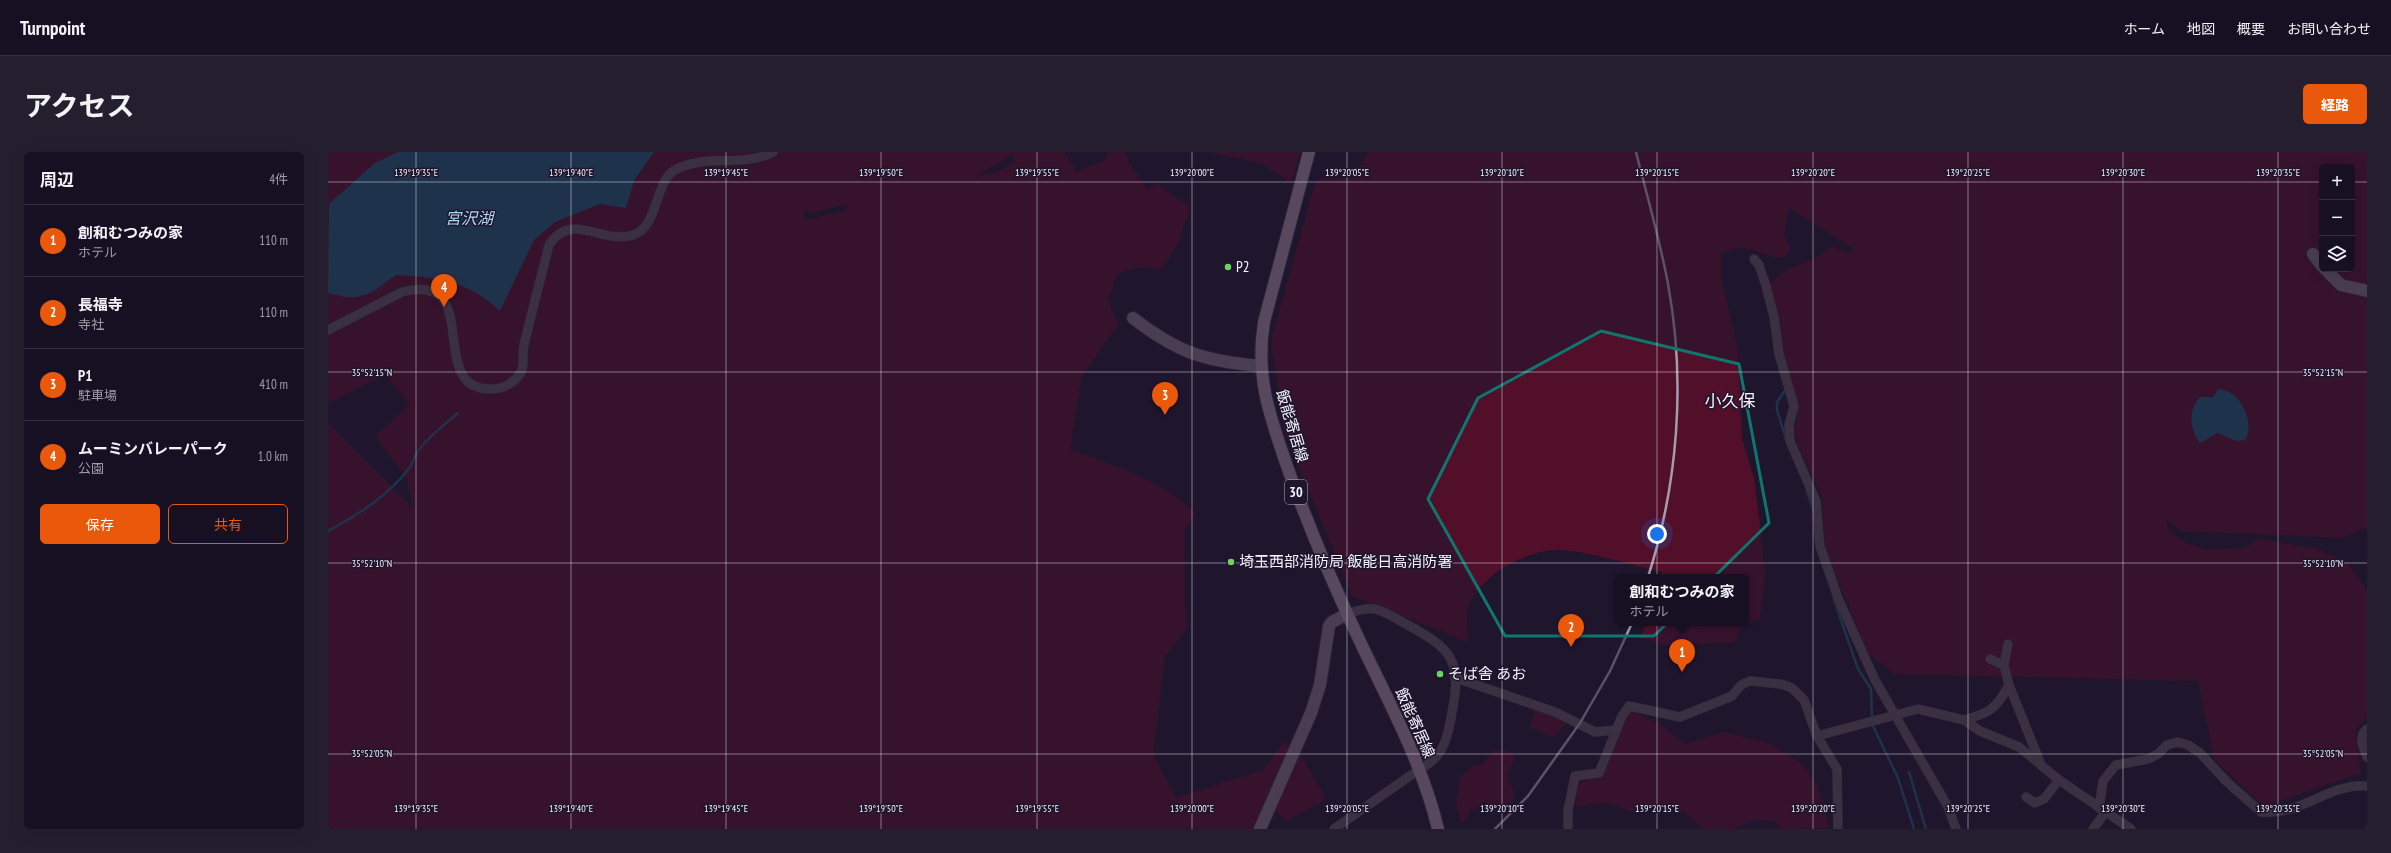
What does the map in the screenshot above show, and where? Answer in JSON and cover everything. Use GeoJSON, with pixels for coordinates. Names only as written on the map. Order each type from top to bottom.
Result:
{"type":"FeatureCollection","features":[{"type":"Feature","properties":{"kind":"main road","name":"飯能寄居線"},"geometry":{"type":"LineString","coordinates":[[1309,152],[1264,322],[1260,366],[1267,409],[1320,553],[1347,614],[1411,747],[1438,829]]}},
{"type":"Feature","properties":{"kind":"street"},"geometry":{"type":"LineString","coordinates":[[328,330],[402,292],[414,289],[434,291],[444,298],[450,317],[456,362],[463,376],[471,384],[485,389],[499,389],[514,382],[521,371],[523,348],[550,245],[556,235],[573,228],[616,237],[635,234],[648,223],[667,180],[674,171],[703,162],[762,158],[773,152]]}},
{"type":"Feature","properties":{"kind":"street"},"geometry":{"type":"LineString","coordinates":[[2313,254],[2319,262]]}},
{"type":"Feature","properties":{"kind":"street"},"geometry":{"type":"LineString","coordinates":[[1754,259],[1763,274],[1772,311],[1779,354],[1794,406],[1788,432],[1816,501],[1820,546],[1838,598],[1875,680],[1948,807],[1956,829]]}},
{"type":"Feature","properties":{"kind":"street"},"geometry":{"type":"LineString","coordinates":[[2328,272],[2341,285],[2367,291]]}},
{"type":"Feature","properties":{"kind":"street"},"geometry":{"type":"LineString","coordinates":[[1133,318],[1180,350],[1212,359],[1260,366]]}},
{"type":"Feature","properties":{"kind":"street"},"geometry":{"type":"LineString","coordinates":[[1260,829],[1313,706],[1320,685],[1329,626],[1332,622],[1347,614],[1361,609],[1376,608],[1432,638],[1444,647],[1450,658],[1456,678],[1456,694],[1444,743],[1439,753],[1419,770],[1334,829]]}},
{"type":"Feature","properties":{"kind":"street"},"geometry":{"type":"LineString","coordinates":[[2008,644],[2004,665],[2009,684],[2040,763]]}},
{"type":"Feature","properties":{"kind":"street"},"geometry":{"type":"LineString","coordinates":[[1990,659],[2004,665]]}},
{"type":"Feature","properties":{"kind":"street"},"geometry":{"type":"LineString","coordinates":[[1456,678],[1554,712],[1595,732],[1603,733],[1616,730]]}},
{"type":"Feature","properties":{"kind":"street"},"geometry":{"type":"LineString","coordinates":[[1568,829],[1568,810],[1575,776],[1599,773],[1622,716],[1629,706],[1680,717],[1732,696],[1741,686],[1750,682],[1781,684],[1801,694],[1817,736],[1837,769],[1838,829]]}},
{"type":"Feature","properties":{"kind":"street"},"geometry":{"type":"LineString","coordinates":[[1964,720],[1991,711],[2000,703],[2009,684]]}},
{"type":"Feature","properties":{"kind":"street"},"geometry":{"type":"LineString","coordinates":[[1817,736],[1918,709],[1964,720],[1980,731],[2019,747],[2059,780],[2131,829]]}},
{"type":"Feature","properties":{"kind":"street"},"geometry":{"type":"LineString","coordinates":[[2367,729],[2362,735],[2362,740],[2367,757]]}},
{"type":"Feature","properties":{"kind":"street"},"geometry":{"type":"LineString","coordinates":[[2093,829],[2102,810],[2103,781],[2116,766],[2148,759],[2158,754],[2167,745],[2178,742],[2188,745],[2200,753],[2227,782],[2261,812],[2287,810],[2302,806],[2343,787],[2367,786]]}},
{"type":"Feature","properties":{"kind":"street"},"geometry":{"type":"LineString","coordinates":[[2026,797],[2035,803],[2044,799],[2059,780]]}},
{"type":"Feature","properties":{"kind":"highlighted area"},"geometry":{"type":"Polygon","coordinates":[[[1601,331],[1739,364],[1769,523],[1654,636],[1505,636],[1428,499],[1478,398],[1601,331]]]}},
{"type":"Feature","properties":{"kind":"shaded area"},"geometry":{"type":"Polygon","coordinates":[[[328,152],[492,152],[548,229],[555,222],[600,204],[626,208],[634,181],[654,152],[1064,152],[1076,172],[1105,160],[1108,152],[1126,152],[1128,161],[1148,190],[1157,184],[1188,206],[1190,210],[1179,241],[1162,269],[1139,267],[1117,274],[1108,299],[1118,325],[1082,376],[1070,449],[1152,482],[1182,501],[1195,513],[1184,533],[1186,629],[1165,656],[1154,748],[1155,759],[1176,798],[1263,770],[1284,742],[1299,751],[1326,800],[1287,821],[1276,811],[1258,829],[328,829],[328,423],[413,508],[407,479],[375,436],[410,404],[385,375],[328,403],[328,152]],[[1012,155],[975,177],[995,173],[1015,162],[1012,155]],[[849,204],[811,213],[803,209],[806,220],[847,210],[849,204]]]}},
{"type":"Feature","properties":{"kind":"shaded area"},"geometry":{"type":"Polygon","coordinates":[[[1208,152],[1300,152],[1291,183],[1263,164],[1208,152]]]}},
{"type":"Feature","properties":{"kind":"shaded area"},"geometry":{"type":"Polygon","coordinates":[[[1368,152],[2367,152],[2367,527],[2342,538],[2180,531],[2166,519],[2170,532],[2186,543],[2206,550],[2244,548],[2259,539],[2314,548],[2347,562],[2367,591],[2367,719],[2355,729],[2361,773],[2263,806],[2214,759],[2198,681],[1896,674],[1868,654],[1825,548],[1822,497],[1798,446],[1794,429],[1798,418],[1797,401],[1763,290],[1786,270],[1813,259],[1833,246],[1848,253],[1855,250],[1789,208],[1784,236],[1791,248],[1785,257],[1773,257],[1744,248],[1734,248],[1722,253],[1722,281],[1738,349],[1742,439],[1754,478],[1765,576],[1760,618],[1749,623],[1749,574],[1662,574],[1662,572],[1600,556],[1564,550],[1551,550],[1523,558],[1496,573],[1484,583],[1475,594],[1469,606],[1467,619],[1468,642],[1352,596],[1284,430],[1271,341],[1316,179],[1353,178],[1368,152]]]}},
{"type":"Feature","properties":{"kind":"shaded area"},"geometry":{"type":"Polygon","coordinates":[[[1645,626],[1743,626],[1741,627],[1735,642],[1665,645],[1641,638],[1645,626]]]}},
{"type":"Feature","properties":{"kind":"shaded area"},"geometry":{"type":"Polygon","coordinates":[[[1535,708],[1564,719],[1566,723],[1553,737],[1530,727],[1535,708]]]}},
{"type":"Feature","properties":{"kind":"shaded area"},"geometry":{"type":"Polygon","coordinates":[[[1631,710],[1659,723],[1672,735],[1686,744],[1723,732],[1769,743],[1801,763],[1817,785],[1829,824],[1828,828],[1780,829],[1776,822],[1755,820],[1734,829],[1703,829],[1686,813],[1665,805],[1632,812],[1606,802],[1576,807],[1577,783],[1598,777],[1631,710]]]}},
{"type":"Feature","properties":{"kind":"shaded area"},"geometry":{"type":"Polygon","coordinates":[[[1493,750],[1509,751],[1515,756],[1507,777],[1515,794],[1512,801],[1500,812],[1483,801],[1474,811],[1471,809],[1467,819],[1461,822],[1456,804],[1460,777],[1474,765],[1483,765],[1493,750]]]}},
{"type":"Feature","properties":{"kind":"water","name":"宮沢湖"},"geometry":{"type":"Polygon","coordinates":[[[398,152],[654,152],[634,181],[626,208],[600,204],[555,222],[534,240],[500,311],[476,293],[464,287],[452,282],[425,277],[396,275],[372,292],[358,297],[340,296],[328,293],[329,204],[375,163],[398,152]]]}},
{"type":"Feature","properties":{"kind":"water"},"geometry":{"type":"Polygon","coordinates":[[[2218,389],[2226,390],[2232,394],[2243,407],[2247,415],[2248,424],[2246,439],[2238,441],[2217,433],[2200,443],[2194,433],[2192,426],[2192,413],[2197,401],[2201,397],[2213,397],[2218,389]]]}},
{"type":"Feature","properties":{"kind":"waterway"},"geometry":{"type":"LineString","coordinates":[[1786,389],[1777,402],[1777,410],[1786,439]]}},
{"type":"Feature","properties":{"kind":"waterway"},"geometry":{"type":"LineString","coordinates":[[328,531],[372,504],[393,487],[410,467],[418,451],[427,440],[458,413]]}},
{"type":"Feature","properties":{"kind":"waterway"},"geometry":{"type":"LineString","coordinates":[[1807,492],[1812,506]]}},
{"type":"Feature","properties":{"kind":"waterway"},"geometry":{"type":"LineString","coordinates":[[1814,529],[1816,544]]}},
{"type":"Feature","properties":{"kind":"waterway"},"geometry":{"type":"LineString","coordinates":[[1834,600],[1858,669],[1871,689],[1872,719]]}},
{"type":"Feature","properties":{"kind":"waterway"},"geometry":{"type":"LineString","coordinates":[[1872,724],[1898,778],[1914,829]]}},
{"type":"Feature","properties":{"kind":"waterway"},"geometry":{"type":"LineString","coordinates":[[1909,772],[1926,829]]}},
{"type":"Feature","properties":{"kind":"railway"},"geometry":{"type":"LineString","coordinates":[[1636,152],[1665,268],[1674,321],[1677,358],[1676,432],[1672,469],[1666,506],[1649,574]]}},
{"type":"Feature","properties":{"kind":"railway"},"geometry":{"type":"LineString","coordinates":[[1495,829],[1528,796],[1580,723],[1610,671],[1631,626]]}},
{"type":"Feature","properties":{"kind":"place","name":"P2"},"geometry":{"type":"Point","coordinates":[1228,267]}},
{"type":"Feature","properties":{"kind":"place","name":"ムーミンバレーパーク"},"geometry":{"type":"Point","coordinates":[444,307]}},
{"type":"Feature","properties":{"kind":"place","name":"P1"},"geometry":{"type":"Point","coordinates":[1165,415]}},
{"type":"Feature","properties":{"kind":"place","name":"埼玉西部消防局 飯能日高消防署"},"geometry":{"type":"Point","coordinates":[1231,562]}},
{"type":"Feature","properties":{"kind":"place","name":"長福寺"},"geometry":{"type":"Point","coordinates":[1571,647]}},
{"type":"Feature","properties":{"kind":"place","name":"創和むつみの家"},"geometry":{"type":"Point","coordinates":[1682,672]}},
{"type":"Feature","properties":{"kind":"place","name":"そば舎 あお"},"geometry":{"type":"Point","coordinates":[1440,674]}},
{"type":"Feature","properties":{"kind":"district","name":"小久保"},"geometry":{"type":"Point","coordinates":[1730,401]}}]}
